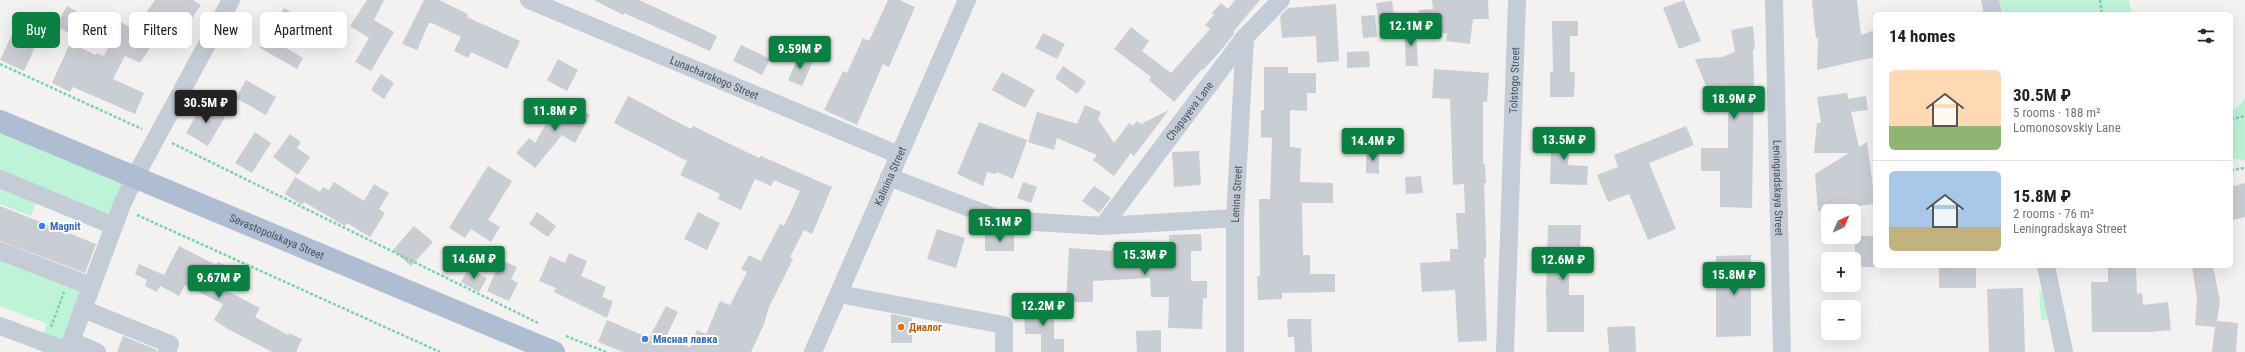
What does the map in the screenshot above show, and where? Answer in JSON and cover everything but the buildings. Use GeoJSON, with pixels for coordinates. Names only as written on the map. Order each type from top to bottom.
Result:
{"type":"FeatureCollection","features":[{"type":"Feature","properties":{"kind":"main road","name":"Sevastopolskaya Street"},"geometry":{"type":"LineString","coordinates":[[0,121],[135,177],[559,343]]}},
{"type":"Feature","properties":{"kind":"street"},"geometry":{"type":"LineString","coordinates":[[68,348],[121,207],[135,177],[156,135],[231,0]]}},
{"type":"Feature","properties":{"kind":"street","name":"Lunacharskogo Street"},"geometry":{"type":"LineString","coordinates":[[529,0],[899,155]]}},
{"type":"Feature","properties":{"kind":"street","name":"Kalinina Street"},"geometry":{"type":"LineString","coordinates":[[813,352],[967,0]]}},
{"type":"Feature","properties":{"kind":"street","name":"Chapayeva Lane"},"geometry":{"type":"LineString","coordinates":[[1103,226],[1245,37],[1281,0]]}},
{"type":"Feature","properties":{"kind":"street","name":"Tolstogo Street"},"geometry":{"type":"LineString","coordinates":[[1505,352],[1517,0]]}},
{"type":"Feature","properties":{"kind":"street","name":"Leningradskaya Street"},"geometry":{"type":"LineString","coordinates":[[1774,0],[1782,352]]}},
{"type":"Feature","properties":{"kind":"street"},"geometry":{"type":"LineString","coordinates":[[1990,0],[1993,12]]}},
{"type":"Feature","properties":{"kind":"street","name":"Lenina Street"},"geometry":{"type":"LineString","coordinates":[[1234,352],[1235,218],[1245,37]]}},
{"type":"Feature","properties":{"kind":"street"},"geometry":{"type":"LineString","coordinates":[[889,177],[1001,220],[1103,226],[1235,218]]}},
{"type":"Feature","properties":{"kind":"street"},"geometry":{"type":"LineString","coordinates":[[0,179],[114,226]]}},
{"type":"Feature","properties":{"kind":"street"},"geometry":{"type":"LineString","coordinates":[[0,251],[91,286]]}},
{"type":"Feature","properties":{"kind":"street"},"geometry":{"type":"LineString","coordinates":[[2046,268],[2064,352]]}},
{"type":"Feature","properties":{"kind":"street"},"geometry":{"type":"LineString","coordinates":[[839,294],[1004,325],[1004,352]]}},
{"type":"Feature","properties":{"kind":"street"},"geometry":{"type":"LineString","coordinates":[[83,309],[170,344],[167,352]]}},
{"type":"Feature","properties":{"kind":"street"},"geometry":{"type":"LineString","coordinates":[[0,326],[45,344],[97,352]]}},
{"type":"Feature","properties":{"kind":"path"},"geometry":{"type":"LineString","coordinates":[[2100,0],[2102,12]]}},
{"type":"Feature","properties":{"kind":"path"},"geometry":{"type":"LineString","coordinates":[[0,64],[156,135],[542,325]]}},
{"type":"Feature","properties":{"kind":"path"},"geometry":{"type":"LineString","coordinates":[[2233,119],[2245,116]]}},
{"type":"Feature","properties":{"kind":"path"},"geometry":{"type":"LineString","coordinates":[[2233,170],[2245,168]]}},
{"type":"Feature","properties":{"kind":"path"},"geometry":{"type":"LineString","coordinates":[[121,207],[440,352]]}},
{"type":"Feature","properties":{"kind":"path"},"geometry":{"type":"LineString","coordinates":[[45,344],[69,278]]}},
{"type":"Feature","properties":{"kind":"path"},"geometry":{"type":"LineString","coordinates":[[559,343],[606,352]]}},
{"type":"Feature","properties":{"kind":"green space"},"geometry":{"type":"Polygon","coordinates":[[[2000,0],[2129,0],[2132,12],[2003,12],[2000,0]]]}},
{"type":"Feature","properties":{"kind":"green space"},"geometry":{"type":"Polygon","coordinates":[[[2245,97],[2245,160],[2233,159],[2233,109],[2238,108],[2245,97]]]}},
{"type":"Feature","properties":{"kind":"green space"},"geometry":{"type":"Polygon","coordinates":[[[0,121],[135,177],[114,226],[39,195],[31,216],[0,204],[0,121]]]}},
{"type":"Feature","properties":{"kind":"green space"},"geometry":{"type":"Polygon","coordinates":[[[0,251],[91,286],[67,352],[42,352],[45,344],[40,341],[47,324],[0,306],[0,251]]]}},
{"type":"Feature","properties":{"kind":"green space"},"geometry":{"type":"Polygon","coordinates":[[[2039,289],[2047,298],[2052,320],[2041,320],[2039,289]]]}},
{"type":"Feature","properties":{"kind":"place","name":"Magnit"},"geometry":{"type":"Point","coordinates":[42,226]}},
{"type":"Feature","properties":{"kind":"place","name":"Диалог"},"geometry":{"type":"Point","coordinates":[901,327]}},
{"type":"Feature","properties":{"kind":"place","name":"Мясная лавка"},"geometry":{"type":"Point","coordinates":[645,339]}}]}
